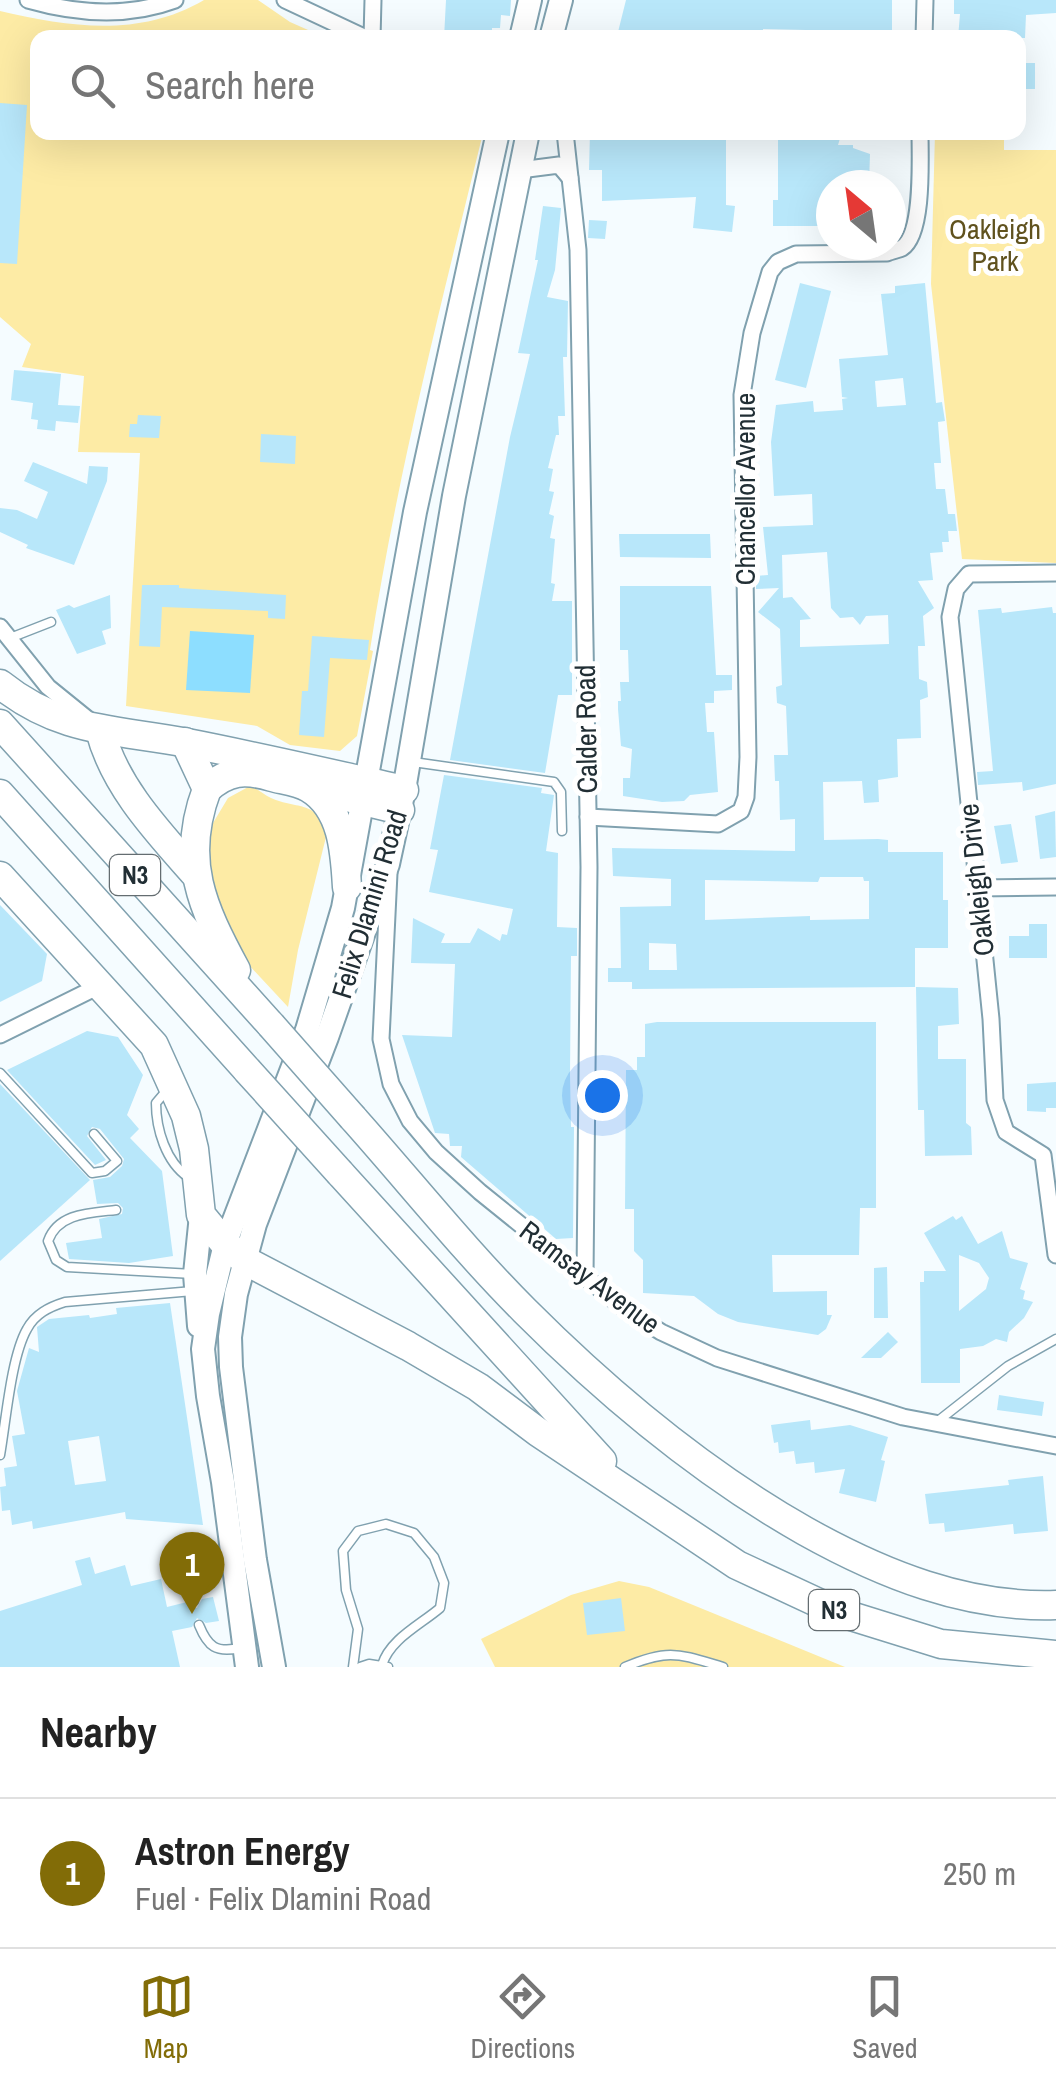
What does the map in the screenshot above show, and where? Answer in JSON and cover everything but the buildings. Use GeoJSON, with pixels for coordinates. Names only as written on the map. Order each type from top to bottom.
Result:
{"type":"FeatureCollection","features":[{"type":"Feature","properties":{"kind":"highway"},"geometry":{"type":"LineString","coordinates":[[0,684],[38,710],[72,724],[185,742],[402,800]]}},
{"type":"Feature","properties":{"kind":"highway","name":"N3"},"geometry":{"type":"LineString","coordinates":[[0,724],[524,1310],[643,1420],[756,1504],[848,1555],[948,1594],[1035,1606],[1056,1605]]}},
{"type":"Feature","properties":{"kind":"highway"},"geometry":{"type":"LineString","coordinates":[[100,730],[115,770],[157,830],[195,874]]}},
{"type":"Feature","properties":{"kind":"highway"},"geometry":{"type":"LineString","coordinates":[[185,742],[207,789]]}},
{"type":"Feature","properties":{"kind":"highway"},"geometry":{"type":"LineString","coordinates":[[264,1018],[212,925],[195,874],[198,811],[207,789],[219,778],[244,770],[310,788],[362,791]]}},
{"type":"Feature","properties":{"kind":"highway"},"geometry":{"type":"LineString","coordinates":[[310,788],[341,831],[348,887]]}},
{"type":"Feature","properties":{"kind":"highway","name":"N3"},"geometry":{"type":"LineString","coordinates":[[0,794],[543,1400],[638,1498],[738,1565],[838,1612],[940,1644],[1056,1655]]}},
{"type":"Feature","properties":{"kind":"highway"},"geometry":{"type":"LineString","coordinates":[[0,876],[154,1045],[174,1084],[190,1132],[201,1215],[235,1252],[260,1272],[408,1346],[478,1388],[638,1498]]}},
{"type":"Feature","properties":{"kind":"main road"},"geometry":{"type":"LineString","coordinates":[[523,30],[530,0]]}},
{"type":"Feature","properties":{"kind":"main road"},"geometry":{"type":"LineString","coordinates":[[553,30],[561,0]]}},
{"type":"Feature","properties":{"kind":"main road","name":"Felix Dlamini Road"},"geometry":{"type":"LineString","coordinates":[[246,1657],[245,1563],[230,1367],[235,1252],[307,1030],[348,887],[362,791],[415,512],[496,140]]}},
{"type":"Feature","properties":{"kind":"main road","name":"Felix Dlamini Road"},"geometry":{"type":"LineString","coordinates":[[274,1667],[245,1563],[203,1349],[201,1286],[235,1252],[254,1224],[327,1037],[388,864],[454,496],[526,140]]}},
{"type":"Feature","properties":{"kind":"main road"},"geometry":{"type":"LineString","coordinates":[[201,1215],[201,1286]]}},
{"type":"Feature","properties":{"kind":"street"},"geometry":{"type":"LineString","coordinates":[[28,0],[101,14],[146,9],[175,0]]}},
{"type":"Feature","properties":{"kind":"street"},"geometry":{"type":"LineString","coordinates":[[285,0],[351,30]]}},
{"type":"Feature","properties":{"kind":"street"},"geometry":{"type":"LineString","coordinates":[[370,30],[372,0]]}},
{"type":"Feature","properties":{"kind":"street"},"geometry":{"type":"LineString","coordinates":[[924,30],[925,0]]}},
{"type":"Feature","properties":{"kind":"street","name":"Calder Road"},"geometry":{"type":"LineString","coordinates":[[566,140],[578,269],[588,817],[585,1277]]}},
{"type":"Feature","properties":{"kind":"street","name":"Chancellor Avenue"},"geometry":{"type":"LineString","coordinates":[[588,817],[718,824],[741,811],[746,797],[748,757],[742,395],[752,334],[770,272],[784,258],[796,254],[887,252],[910,240],[916,226],[920,140]]}},
{"type":"Feature","properties":{"kind":"street"},"geometry":{"type":"LineString","coordinates":[[520,170],[559,165],[572,182]]}},
{"type":"Feature","properties":{"kind":"street","name":"Oakleigh Drive"},"geometry":{"type":"LineString","coordinates":[[1056,572],[968,574],[950,606],[992,1019],[994,1100],[1006,1132],[1050,1155],[1056,1255]]}},
{"type":"Feature","properties":{"kind":"street"},"geometry":{"type":"LineString","coordinates":[[5,632],[48,687],[100,730]]}},
{"type":"Feature","properties":{"kind":"street","name":"Ramsay Avenue"},"geometry":{"type":"LineString","coordinates":[[388,864],[382,1039],[391,1084],[410,1122],[436,1152],[512,1220],[625,1309],[661,1332],[717,1358],[935,1424],[1056,1446]]}},
{"type":"Feature","properties":{"kind":"street"},"geometry":{"type":"LineString","coordinates":[[978,888],[1056,888]]}},
{"type":"Feature","properties":{"kind":"street"},"geometry":{"type":"LineString","coordinates":[[0,1034],[100,985]]}},
{"type":"Feature","properties":{"kind":"lane"},"geometry":{"type":"LineString","coordinates":[[5,632],[51,622]]}},
{"type":"Feature","properties":{"kind":"lane"},"geometry":{"type":"LineString","coordinates":[[408,761],[554,782],[561,792],[562,831]]}},
{"type":"Feature","properties":{"kind":"lane"},"geometry":{"type":"LineString","coordinates":[[0,1073],[92,1173],[105,1171],[117,1161],[94,1134]]}},
{"type":"Feature","properties":{"kind":"lane"},"geometry":{"type":"LineString","coordinates":[[116,1210],[86,1213],[52,1229],[48,1241],[56,1260],[67,1267],[201,1286]]}},
{"type":"Feature","properties":{"kind":"lane"},"geometry":{"type":"LineString","coordinates":[[0,1454],[20,1345],[28,1326],[39,1314],[65,1302],[201,1286]]}},
{"type":"Feature","properties":{"kind":"lane"},"geometry":{"type":"LineString","coordinates":[[935,1424],[1008,1366],[1056,1339]]}},
{"type":"Feature","properties":{"kind":"lane"},"geometry":{"type":"LineString","coordinates":[[386,1524],[414,1532],[434,1558],[444,1584],[440,1608],[395,1642],[386,1652],[385,1666],[356,1667],[358,1630],[346,1590],[344,1552],[358,1531],[386,1524]]}},
{"type":"Feature","properties":{"kind":"lane"},"geometry":{"type":"LineString","coordinates":[[194,1601],[195,1579],[203,1573],[245,1563]]}},
{"type":"Feature","properties":{"kind":"lane"},"geometry":{"type":"LineString","coordinates":[[199,1625],[206,1642],[214,1649],[246,1657],[268,1638]]}},
{"type":"Feature","properties":{"kind":"lane"},"geometry":{"type":"LineString","coordinates":[[626,1667],[655,1654],[674,1654],[723,1667]]}},
{"type":"Feature","properties":{"kind":"green space"},"geometry":{"type":"Polygon","coordinates":[[[204,0],[258,0],[308,30],[30,30],[30,140],[481,140],[407,455],[357,736],[340,751],[290,745],[257,726],[126,706],[140,453],[78,452],[84,376],[22,367],[31,344],[0,317],[0,11],[104,26],[155,20],[204,0]]]}},
{"type":"Feature","properties":{"kind":"green space","name":"Oakleigh Park"},"geometry":{"type":"Polygon","coordinates":[[[935,140],[1004,140],[1004,150],[1056,150],[1056,563],[962,559],[931,284],[935,140]]]}},
{"type":"Feature","properties":{"kind":"green space"},"geometry":{"type":"Polygon","coordinates":[[[250,786],[281,802],[313,811],[326,837],[288,1007],[247,963],[210,892],[208,839],[213,823],[228,798],[250,786]]]}},
{"type":"Feature","properties":{"kind":"green space"},"geometry":{"type":"Polygon","coordinates":[[[619,1581],[649,1587],[845,1667],[495,1667],[481,1639],[571,1595],[619,1581]]]}},
{"type":"Feature","properties":{"kind":"water"},"geometry":{"type":"Polygon","coordinates":[[[190,631],[254,635],[250,693],[186,690],[190,631]]]}},
{"type":"Feature","properties":{"kind":"place","name":"Astron Energy"},"geometry":{"type":"Point","coordinates":[192,1614]}}]}
